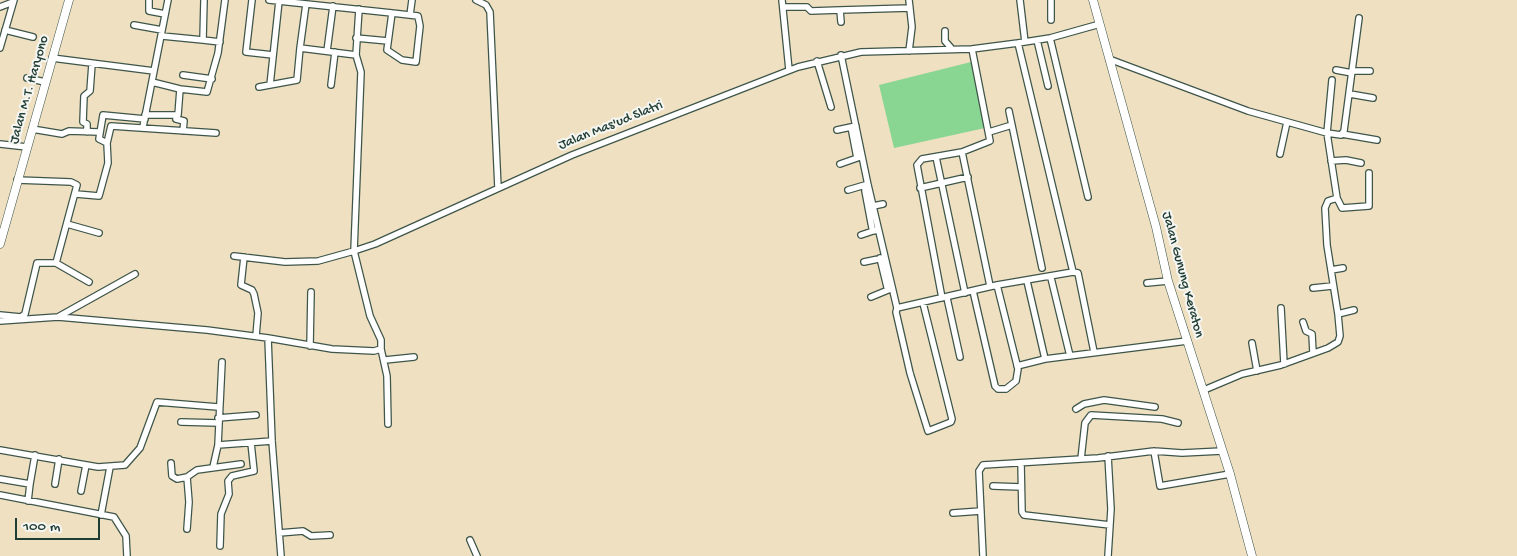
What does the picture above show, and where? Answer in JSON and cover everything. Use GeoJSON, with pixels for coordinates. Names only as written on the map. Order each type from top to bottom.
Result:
{"type":"FeatureCollection","features":[{"type":"Feature","properties":{"kind":"street","name":"Jalan M.T. Haryono"},"geometry":{"type":"LineString","coordinates":[[0,244],[69,0]]}},
{"type":"Feature","properties":{"kind":"street"},"geometry":{"type":"LineString","coordinates":[[149,0],[149,11],[165,14]]}},
{"type":"Feature","properties":{"kind":"street"},"geometry":{"type":"LineString","coordinates":[[143,127],[168,0]]}},
{"type":"Feature","properties":{"kind":"street"},"geometry":{"type":"LineString","coordinates":[[203,40],[204,0]]}},
{"type":"Feature","properties":{"kind":"street"},"geometry":{"type":"LineString","coordinates":[[152,82],[206,93],[212,79],[220,42],[225,0]]}},
{"type":"Feature","properties":{"kind":"street"},"geometry":{"type":"LineString","coordinates":[[252,0],[246,52],[273,55]]}},
{"type":"Feature","properties":{"kind":"street"},"geometry":{"type":"LineString","coordinates":[[269,0],[333,6],[418,16],[420,26],[416,62],[402,60],[387,50],[392,13]]}},
{"type":"Feature","properties":{"kind":"street"},"geometry":{"type":"LineString","coordinates":[[410,15],[412,0]]}},
{"type":"Feature","properties":{"kind":"street"},"geometry":{"type":"LineString","coordinates":[[476,0],[486,4],[490,12],[498,188]]}},
{"type":"Feature","properties":{"kind":"street"},"geometry":{"type":"LineString","coordinates":[[782,0],[789,70]]}},
{"type":"Feature","properties":{"kind":"street"},"geometry":{"type":"LineString","coordinates":[[909,0],[912,27],[909,51]]}},
{"type":"Feature","properties":{"kind":"street"},"geometry":{"type":"LineString","coordinates":[[1020,0],[1022,43],[1073,272]]}},
{"type":"Feature","properties":{"kind":"street"},"geometry":{"type":"LineString","coordinates":[[1051,0],[1051,20]]}},
{"type":"Feature","properties":{"kind":"street","name":"Jalan Gunung Keraton"},"geometry":{"type":"LineString","coordinates":[[1093,0],[1154,219],[1168,280],[1230,474],[1252,556]]}},
{"type":"Feature","properties":{"kind":"street"},"geometry":{"type":"LineString","coordinates":[[0,8],[13,1]]}},
{"type":"Feature","properties":{"kind":"street"},"geometry":{"type":"LineString","coordinates":[[0,48],[13,1]]}},
{"type":"Feature","properties":{"kind":"street"},"geometry":{"type":"LineString","coordinates":[[270,85],[279,1]]}},
{"type":"Feature","properties":{"kind":"street"},"geometry":{"type":"LineString","coordinates":[[259,86],[297,80],[306,4]]}},
{"type":"Feature","properties":{"kind":"street"},"geometry":{"type":"LineString","coordinates":[[327,51],[333,6]]}},
{"type":"Feature","properties":{"kind":"street"},"geometry":{"type":"LineString","coordinates":[[783,7],[807,7],[811,11],[910,8]]}},
{"type":"Feature","properties":{"kind":"street"},"geometry":{"type":"LineString","coordinates":[[359,9],[356,38],[360,72],[354,251],[370,316],[381,340],[385,360],[388,424]]}},
{"type":"Feature","properties":{"kind":"street"},"geometry":{"type":"LineString","coordinates":[[840,10],[841,22]]}},
{"type":"Feature","properties":{"kind":"street"},"geometry":{"type":"LineString","coordinates":[[1342,134],[1350,94],[1359,18]]}},
{"type":"Feature","properties":{"kind":"street","name":"Jalan Mas'ud Slatri"},"geometry":{"type":"LineString","coordinates":[[234,256],[285,262],[318,261],[375,244],[498,188],[671,115],[816,61],[861,52],[972,49],[1022,43],[1050,38],[1100,24]]}},
{"type":"Feature","properties":{"kind":"street"},"geometry":{"type":"LineString","coordinates":[[134,25],[162,33],[220,42]]}},
{"type":"Feature","properties":{"kind":"street"},"geometry":{"type":"LineString","coordinates":[[5,30],[33,37]]}},
{"type":"Feature","properties":{"kind":"street"},"geometry":{"type":"LineString","coordinates":[[945,31],[946,41],[952,50]]}},
{"type":"Feature","properties":{"kind":"street"},"geometry":{"type":"LineString","coordinates":[[356,38],[388,41]]}},
{"type":"Feature","properties":{"kind":"street"},"geometry":{"type":"LineString","coordinates":[[1050,38],[1088,197]]}},
{"type":"Feature","properties":{"kind":"street"},"geometry":{"type":"LineString","coordinates":[[1037,40],[1048,86]]}},
{"type":"Feature","properties":{"kind":"street"},"geometry":{"type":"LineString","coordinates":[[300,48],[335,52],[357,58]]}},
{"type":"Feature","properties":{"kind":"street"},"geometry":{"type":"LineString","coordinates":[[960,357],[920,188],[917,165],[922,159],[962,152],[988,144],[990,139],[989,132],[972,49]]}},
{"type":"Feature","properties":{"kind":"street"},"geometry":{"type":"LineString","coordinates":[[331,86],[335,52]]}},
{"type":"Feature","properties":{"kind":"street"},"geometry":{"type":"LineString","coordinates":[[841,55],[860,157],[882,258],[897,308],[896,312],[910,373],[928,431],[951,422],[952,419],[923,303]]}},
{"type":"Feature","properties":{"kind":"street"},"geometry":{"type":"LineString","coordinates":[[52,58],[154,71]]}},
{"type":"Feature","properties":{"kind":"street"},"geometry":{"type":"LineString","coordinates":[[1109,59],[1248,110],[1287,122],[1327,133],[1377,140]]}},
{"type":"Feature","properties":{"kind":"street"},"geometry":{"type":"LineString","coordinates":[[816,61],[831,107]]}},
{"type":"Feature","properties":{"kind":"street"},"geometry":{"type":"LineString","coordinates":[[87,132],[87,124],[83,122],[84,96],[90,91],[92,64]]}},
{"type":"Feature","properties":{"kind":"street"},"geometry":{"type":"LineString","coordinates":[[1336,70],[1370,71]]}},
{"type":"Feature","properties":{"kind":"street"},"geometry":{"type":"LineString","coordinates":[[183,76],[212,79]]}},
{"type":"Feature","properties":{"kind":"street"},"geometry":{"type":"LineString","coordinates":[[27,78],[45,82]]}},
{"type":"Feature","properties":{"kind":"street"},"geometry":{"type":"LineString","coordinates":[[1332,80],[1327,133],[1337,198],[1342,208],[1369,206],[1369,173]]}},
{"type":"Feature","properties":{"kind":"street"},"geometry":{"type":"LineString","coordinates":[[180,89],[176,119],[184,121],[183,131]]}},
{"type":"Feature","properties":{"kind":"street"},"geometry":{"type":"LineString","coordinates":[[1350,94],[1373,98]]}},
{"type":"Feature","properties":{"kind":"street"},"geometry":{"type":"LineString","coordinates":[[1009,111],[1042,268]]}},
{"type":"Feature","properties":{"kind":"street"},"geometry":{"type":"LineString","coordinates":[[108,149],[100,140],[99,132],[104,114],[145,117],[177,115]]}},
{"type":"Feature","properties":{"kind":"street"},"geometry":{"type":"LineString","coordinates":[[1280,154],[1287,122]]}},
{"type":"Feature","properties":{"kind":"street"},"geometry":{"type":"LineString","coordinates":[[989,132],[1012,125]]}},
{"type":"Feature","properties":{"kind":"street"},"geometry":{"type":"LineString","coordinates":[[76,194],[99,196],[111,126],[216,133]]}},
{"type":"Feature","properties":{"kind":"street"},"geometry":{"type":"LineString","coordinates":[[837,130],[854,127]]}},
{"type":"Feature","properties":{"kind":"street"},"geometry":{"type":"LineString","coordinates":[[32,128],[62,134],[69,131],[99,132]]}},
{"type":"Feature","properties":{"kind":"street"},"geometry":{"type":"LineString","coordinates":[[0,144],[27,147]]}},
{"type":"Feature","properties":{"kind":"street"},"geometry":{"type":"LineString","coordinates":[[962,152],[990,286]]}},
{"type":"Feature","properties":{"kind":"street"},"geometry":{"type":"LineString","coordinates":[[840,164],[860,157]]}},
{"type":"Feature","properties":{"kind":"street"},"geometry":{"type":"LineString","coordinates":[[936,157],[965,293]]}},
{"type":"Feature","properties":{"kind":"street"},"geometry":{"type":"LineString","coordinates":[[1331,161],[1346,160],[1361,163]]}},
{"type":"Feature","properties":{"kind":"street"},"geometry":{"type":"LineString","coordinates":[[920,188],[968,177]]}},
{"type":"Feature","properties":{"kind":"street"},"geometry":{"type":"LineString","coordinates":[[17,180],[71,182],[77,185],[56,263]]}},
{"type":"Feature","properties":{"kind":"street"},"geometry":{"type":"LineString","coordinates":[[848,190],[866,185]]}},
{"type":"Feature","properties":{"kind":"street"},"geometry":{"type":"LineString","coordinates":[[866,185],[873,206],[876,230]]}},
{"type":"Feature","properties":{"kind":"street"},"geometry":{"type":"LineString","coordinates":[[1204,390],[1313,354],[1338,342],[1340,336],[1338,314],[1332,286],[1325,208],[1328,201],[1337,198]]}},
{"type":"Feature","properties":{"kind":"street"},"geometry":{"type":"LineString","coordinates":[[873,206],[882,204]]}},
{"type":"Feature","properties":{"kind":"street"},"geometry":{"type":"LineString","coordinates":[[67,224],[99,233]]}},
{"type":"Feature","properties":{"kind":"street"},"geometry":{"type":"LineString","coordinates":[[860,235],[876,230]]}},
{"type":"Feature","properties":{"kind":"street"},"geometry":{"type":"LineString","coordinates":[[244,257],[241,285],[253,291],[258,313],[256,336]]}},
{"type":"Feature","properties":{"kind":"street"},"geometry":{"type":"LineString","coordinates":[[864,262],[882,258]]}},
{"type":"Feature","properties":{"kind":"street"},"geometry":{"type":"LineString","coordinates":[[0,315],[20,317],[25,314],[37,263],[56,263],[89,282]]}},
{"type":"Feature","properties":{"kind":"street"},"geometry":{"type":"LineString","coordinates":[[1331,270],[1343,268]]}},
{"type":"Feature","properties":{"kind":"street"},"geometry":{"type":"LineString","coordinates":[[897,308],[973,292],[990,286],[1051,278],[1073,272],[1078,273],[1094,352]]}},
{"type":"Feature","properties":{"kind":"street"},"geometry":{"type":"LineString","coordinates":[[58,317],[135,274]]}},
{"type":"Feature","properties":{"kind":"street"},"geometry":{"type":"LineString","coordinates":[[1051,278],[1070,356]]}},
{"type":"Feature","properties":{"kind":"street"},"geometry":{"type":"LineString","coordinates":[[1147,283],[1168,280]]}},
{"type":"Feature","properties":{"kind":"street"},"geometry":{"type":"LineString","coordinates":[[1028,281],[1045,359]]}},
{"type":"Feature","properties":{"kind":"street"},"geometry":{"type":"LineString","coordinates":[[973,292],[997,388],[1006,389],[1014,383],[1018,372],[997,285]]}},
{"type":"Feature","properties":{"kind":"street"},"geometry":{"type":"LineString","coordinates":[[1313,288],[1332,286]]}},
{"type":"Feature","properties":{"kind":"street"},"geometry":{"type":"LineString","coordinates":[[871,297],[890,289]]}},
{"type":"Feature","properties":{"kind":"street"},"geometry":{"type":"LineString","coordinates":[[310,346],[311,292]]}},
{"type":"Feature","properties":{"kind":"street"},"geometry":{"type":"LineString","coordinates":[[1281,308],[1284,364]]}},
{"type":"Feature","properties":{"kind":"street"},"geometry":{"type":"LineString","coordinates":[[1338,314],[1354,310]]}},
{"type":"Feature","properties":{"kind":"street"},"geometry":{"type":"LineString","coordinates":[[0,321],[58,317],[256,336],[310,346],[359,351],[382,349]]}},
{"type":"Feature","properties":{"kind":"street"},"geometry":{"type":"LineString","coordinates":[[1303,322],[1305,330],[1312,334],[1313,354]]}},
{"type":"Feature","properties":{"kind":"street"},"geometry":{"type":"LineString","coordinates":[[268,338],[272,441],[281,556]]}},
{"type":"Feature","properties":{"kind":"street"},"geometry":{"type":"LineString","coordinates":[[1017,366],[1045,359],[1187,341]]}},
{"type":"Feature","properties":{"kind":"street"},"geometry":{"type":"LineString","coordinates":[[1252,343],[1257,371]]}},
{"type":"Feature","properties":{"kind":"street"},"geometry":{"type":"LineString","coordinates":[[385,360],[414,357]]}},
{"type":"Feature","properties":{"kind":"street"},"geometry":{"type":"LineString","coordinates":[[213,467],[218,445],[218,407],[222,362]]}},
{"type":"Feature","properties":{"kind":"street"},"geometry":{"type":"LineString","coordinates":[[1076,409],[1104,400],[1155,408]]}},
{"type":"Feature","properties":{"kind":"street"},"geometry":{"type":"LineString","coordinates":[[0,450],[86,465],[110,467],[125,465],[140,448],[157,402],[218,407]]}},
{"type":"Feature","properties":{"kind":"street"},"geometry":{"type":"LineString","coordinates":[[1081,459],[1085,423],[1091,415],[1090,403]]}},
{"type":"Feature","properties":{"kind":"street"},"geometry":{"type":"LineString","coordinates":[[181,422],[256,415]]}},
{"type":"Feature","properties":{"kind":"street"},"geometry":{"type":"LineString","coordinates":[[1091,415],[1162,419],[1178,423]]}},
{"type":"Feature","properties":{"kind":"street"},"geometry":{"type":"LineString","coordinates":[[218,445],[272,441]]}},
{"type":"Feature","properties":{"kind":"street"},"geometry":{"type":"LineString","coordinates":[[220,546],[221,514],[229,494],[228,481],[232,476],[254,471],[251,443]]}},
{"type":"Feature","properties":{"kind":"street"},"geometry":{"type":"LineString","coordinates":[[1154,451],[1160,486],[1230,474]]}},
{"type":"Feature","properties":{"kind":"street"},"geometry":{"type":"LineString","coordinates":[[983,556],[980,467],[983,465],[1081,459],[1154,451],[1182,454],[1222,451]]}},
{"type":"Feature","properties":{"kind":"street"},"geometry":{"type":"LineString","coordinates":[[28,501],[35,456]]}},
{"type":"Feature","properties":{"kind":"street"},"geometry":{"type":"LineString","coordinates":[[1108,456],[1110,525],[1108,556]]}},
{"type":"Feature","properties":{"kind":"street"},"geometry":{"type":"LineString","coordinates":[[55,484],[59,459]]}},
{"type":"Feature","properties":{"kind":"street"},"geometry":{"type":"LineString","coordinates":[[171,463],[174,479],[187,477],[197,470],[210,470],[213,467],[240,464]]}},
{"type":"Feature","properties":{"kind":"street"},"geometry":{"type":"LineString","coordinates":[[1021,463],[1022,512],[1024,515],[1110,525]]}},
{"type":"Feature","properties":{"kind":"street"},"geometry":{"type":"LineString","coordinates":[[81,491],[86,465]]}},
{"type":"Feature","properties":{"kind":"street"},"geometry":{"type":"LineString","coordinates":[[101,515],[110,467]]}},
{"type":"Feature","properties":{"kind":"street"},"geometry":{"type":"LineString","coordinates":[[186,528],[189,502],[187,477]]}},
{"type":"Feature","properties":{"kind":"street"},"geometry":{"type":"LineString","coordinates":[[0,479],[30,484]]}},
{"type":"Feature","properties":{"kind":"street"},"geometry":{"type":"LineString","coordinates":[[993,486],[1021,487]]}},
{"type":"Feature","properties":{"kind":"street"},"geometry":{"type":"LineString","coordinates":[[0,495],[114,517],[126,536],[127,556]]}},
{"type":"Feature","properties":{"kind":"street"},"geometry":{"type":"LineString","coordinates":[[953,513],[981,511]]}},
{"type":"Feature","properties":{"kind":"street"},"geometry":{"type":"LineString","coordinates":[[279,533],[303,531],[311,536],[330,535]]}},
{"type":"Feature","properties":{"kind":"street"},"geometry":{"type":"LineString","coordinates":[[470,540],[477,556]]}},
{"type":"Feature","properties":{"kind":"green space"},"geometry":{"type":"Polygon","coordinates":[[[971,62],[985,128],[894,148],[879,85],[971,62]]]}}]}
